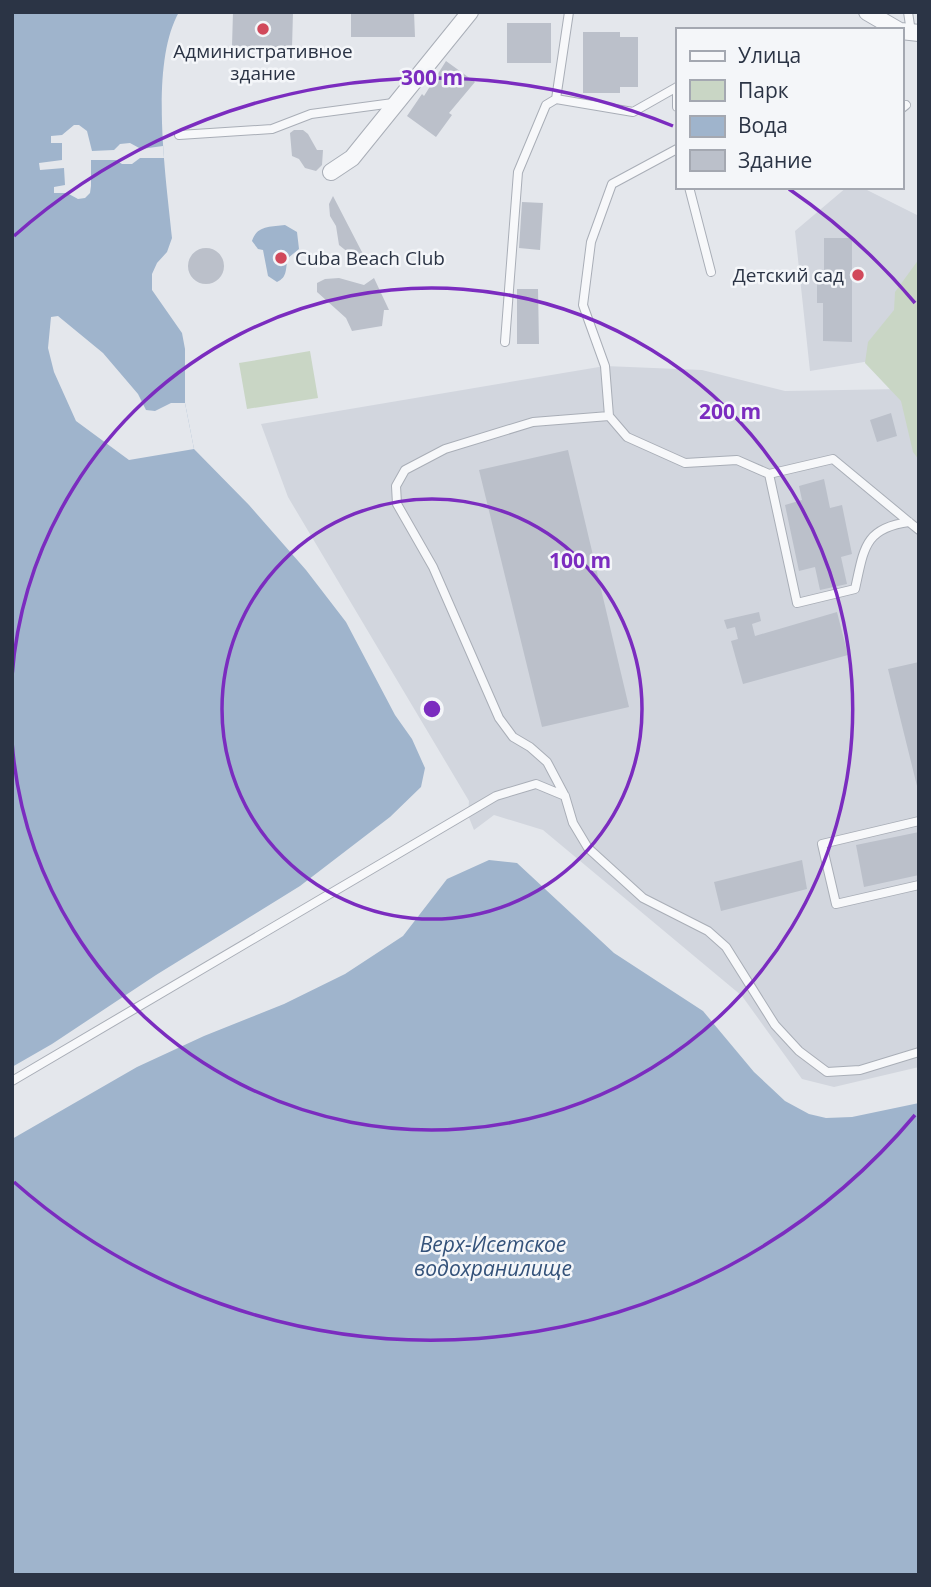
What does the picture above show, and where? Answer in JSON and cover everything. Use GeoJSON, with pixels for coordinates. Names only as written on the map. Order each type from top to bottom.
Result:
{"type":"FeatureCollection","features":[{"type":"Feature","properties":{"kind":"street"},"geometry":{"type":"LineString","coordinates":[[331,172],[352,158],[470,12]]}},
{"type":"Feature","properties":{"kind":"street"},"geometry":{"type":"LineString","coordinates":[[867,12],[899,28]]}},
{"type":"Feature","properties":{"kind":"lane"},"geometry":{"type":"LineString","coordinates":[[556,99],[569,12]]}},
{"type":"Feature","properties":{"kind":"lane"},"geometry":{"type":"LineString","coordinates":[[907,32],[908,12]]}},
{"type":"Feature","properties":{"kind":"lane"},"geometry":{"type":"LineString","coordinates":[[505,342],[518,172],[546,105],[556,99],[633,112],[676,88]]}},
{"type":"Feature","properties":{"kind":"lane"},"geometry":{"type":"LineString","coordinates":[[179,135],[272,130],[310,114],[396,103]]}},
{"type":"Feature","properties":{"kind":"lane"},"geometry":{"type":"LineString","coordinates":[[676,150],[612,184],[591,242],[583,305],[605,366],[608,416],[627,437],[685,463],[737,460],[769,474],[833,459],[919,530]]}},
{"type":"Feature","properties":{"kind":"lane"},"geometry":{"type":"LineString","coordinates":[[690,189],[711,272]]}},
{"type":"Feature","properties":{"kind":"lane"},"geometry":{"type":"LineString","coordinates":[[608,416],[533,422],[444,449],[405,470],[396,486],[397,503],[433,567],[499,718],[513,737],[547,762],[565,796],[573,823],[588,848],[643,898],[708,931],[726,947],[775,1025],[799,1051],[827,1072],[860,1070],[919,1052]]}},
{"type":"Feature","properties":{"kind":"lane"},"geometry":{"type":"LineString","coordinates":[[769,474],[797,603],[855,589],[862,557],[876,532],[891,524],[909,522]]}},
{"type":"Feature","properties":{"kind":"lane"},"geometry":{"type":"LineString","coordinates":[[12,1081],[496,796],[536,784],[565,796]]}},
{"type":"Feature","properties":{"kind":"lane"},"geometry":{"type":"LineString","coordinates":[[919,821],[822,844],[836,904],[919,885]]}},
{"type":"Feature","properties":{"kind":"shaded area","name":"Детский сад"},"geometry":{"type":"Polygon","coordinates":[[[845,189],[865,189],[919,216],[919,262],[888,358],[810,371],[795,231],[845,189]]]}},
{"type":"Feature","properties":{"kind":"shaded area"},"geometry":{"type":"Polygon","coordinates":[[[605,366],[702,370],[785,391],[901,389],[919,412],[919,1067],[834,1087],[802,1079],[742,996],[543,830],[494,815],[474,830],[468,815],[469,801],[288,497],[261,424],[605,366]]]}},
{"type":"Feature","properties":{"kind":"green space"},"geometry":{"type":"Polygon","coordinates":[[[919,259],[919,460],[913,452],[901,401],[865,363],[868,342],[894,310],[895,292],[919,259]]]}},
{"type":"Feature","properties":{"kind":"green space"},"geometry":{"type":"Polygon","coordinates":[[[310,351],[318,398],[247,409],[239,363],[310,351]]]}},
{"type":"Feature","properties":{"kind":"water"},"geometry":{"type":"Polygon","coordinates":[[[12,12],[179,12],[170,34],[164,61],[162,91],[164,154],[172,238],[167,252],[152,274],[152,290],[182,333],[185,349],[185,403],[194,449],[249,505],[306,570],[346,622],[395,715],[412,739],[425,768],[421,787],[390,817],[300,886],[12,1067],[12,12]]]}},
{"type":"Feature","properties":{"kind":"water"},"geometry":{"type":"Polygon","coordinates":[[[285,225],[297,232],[299,249],[288,258],[285,275],[277,282],[268,276],[263,250],[258,249],[252,241],[261,229],[285,225]]]}},
{"type":"Feature","properties":{"kind":"water","name":"Верх-Исетское водохранилище"},"geometry":{"type":"Polygon","coordinates":[[[489,860],[517,863],[614,953],[703,1011],[754,1072],[785,1101],[809,1114],[826,1118],[852,1117],[919,1103],[919,1575],[12,1575],[12,1139],[137,1067],[204,1036],[284,1004],[345,974],[403,936],[447,879],[489,860]]]}},
{"type":"Feature","properties":{"kind":"pier"},"geometry":{"type":"Polygon","coordinates":[[[74,125],[87,131],[92,151],[114,150],[120,144],[130,143],[141,149],[163,146],[164,158],[140,158],[132,164],[122,164],[116,160],[91,160],[90,193],[85,198],[78,199],[67,193],[54,193],[54,187],[65,185],[64,168],[40,170],[39,163],[62,160],[62,143],[51,143],[51,136],[62,135],[74,125]]]}},
{"type":"Feature","properties":{"kind":"pier"},"geometry":{"type":"Polygon","coordinates":[[[58,316],[103,353],[138,394],[146,410],[155,411],[171,403],[185,403],[194,449],[129,460],[76,421],[54,372],[48,348],[51,317],[58,316]]]}},
{"type":"Feature","properties":{"kind":"building","name":"Административное здание"},"geometry":{"type":"Polygon","coordinates":[[[233,12],[293,12],[292,48],[232,46],[233,12]]]}},
{"type":"Feature","properties":{"kind":"building"},"geometry":{"type":"Polygon","coordinates":[[[351,12],[414,12],[415,37],[351,37],[351,12]]]}},
{"type":"Feature","properties":{"kind":"building"},"geometry":{"type":"Polygon","coordinates":[[[507,23],[551,23],[551,63],[507,63],[507,23]]]}},
{"type":"Feature","properties":{"kind":"building"},"geometry":{"type":"Polygon","coordinates":[[[583,32],[620,32],[620,37],[638,37],[638,87],[620,87],[620,93],[583,93],[583,32]]]}},
{"type":"Feature","properties":{"kind":"building"},"geometry":{"type":"Polygon","coordinates":[[[446,61],[475,82],[449,113],[452,115],[436,137],[407,116],[422,94],[424,96],[446,61]]]}},
{"type":"Feature","properties":{"kind":"building"},"geometry":{"type":"Polygon","coordinates":[[[303,130],[317,150],[323,150],[322,165],[316,171],[305,168],[299,159],[292,156],[290,133],[303,130]]]}},
{"type":"Feature","properties":{"kind":"building"},"geometry":{"type":"Polygon","coordinates":[[[333,196],[364,256],[354,257],[339,245],[336,226],[330,216],[329,204],[333,196]]]}},
{"type":"Feature","properties":{"kind":"building"},"geometry":{"type":"Polygon","coordinates":[[[522,202],[543,203],[540,250],[519,248],[522,202]]]}},
{"type":"Feature","properties":{"kind":"building"},"geometry":{"type":"Polygon","coordinates":[[[824,238],[852,238],[852,342],[823,341],[823,303],[817,303],[817,277],[824,277],[824,238]]]}},
{"type":"Feature","properties":{"kind":"building"},"geometry":{"type":"Polygon","coordinates":[[[206,248],[218,254],[224,266],[218,278],[206,284],[194,278],[188,266],[194,254],[206,248]]]}},
{"type":"Feature","properties":{"kind":"building"},"geometry":{"type":"Polygon","coordinates":[[[339,278],[364,285],[374,278],[389,310],[384,310],[382,326],[352,331],[346,318],[317,292],[317,283],[325,279],[339,278]]]}},
{"type":"Feature","properties":{"kind":"building"},"geometry":{"type":"Polygon","coordinates":[[[517,289],[538,289],[539,344],[517,344],[517,289]]]}},
{"type":"Feature","properties":{"kind":"building"},"geometry":{"type":"Polygon","coordinates":[[[891,413],[897,436],[877,442],[870,420],[891,413]]]}},
{"type":"Feature","properties":{"kind":"building"},"geometry":{"type":"Polygon","coordinates":[[[568,450],[629,707],[542,727],[479,470],[568,450]]]}},
{"type":"Feature","properties":{"kind":"building"},"geometry":{"type":"Polygon","coordinates":[[[824,479],[830,508],[842,505],[852,554],[841,557],[847,584],[820,590],[815,567],[799,571],[785,505],[802,500],[799,486],[824,479]]]}},
{"type":"Feature","properties":{"kind":"building"},"geometry":{"type":"Polygon","coordinates":[[[759,612],[761,621],[752,624],[755,636],[837,612],[848,655],[743,684],[731,641],[738,639],[735,627],[727,629],[724,620],[759,612]]]}},
{"type":"Feature","properties":{"kind":"building"},"geometry":{"type":"Polygon","coordinates":[[[919,662],[919,790],[918,790],[888,669],[919,662]]]}},
{"type":"Feature","properties":{"kind":"building"},"geometry":{"type":"Polygon","coordinates":[[[919,832],[919,875],[864,887],[856,845],[919,832]]]}},
{"type":"Feature","properties":{"kind":"building"},"geometry":{"type":"Polygon","coordinates":[[[802,860],[807,889],[721,911],[714,882],[802,860]]]}},
{"type":"Feature","properties":{"kind":"place","name":"Административное здание"},"geometry":{"type":"Point","coordinates":[263,29]}},
{"type":"Feature","properties":{"kind":"place","name":"Cuba Beach Club"},"geometry":{"type":"Point","coordinates":[281,258]}},
{"type":"Feature","properties":{"kind":"place","name":"Детский сад"},"geometry":{"type":"Point","coordinates":[858,275]}}]}
